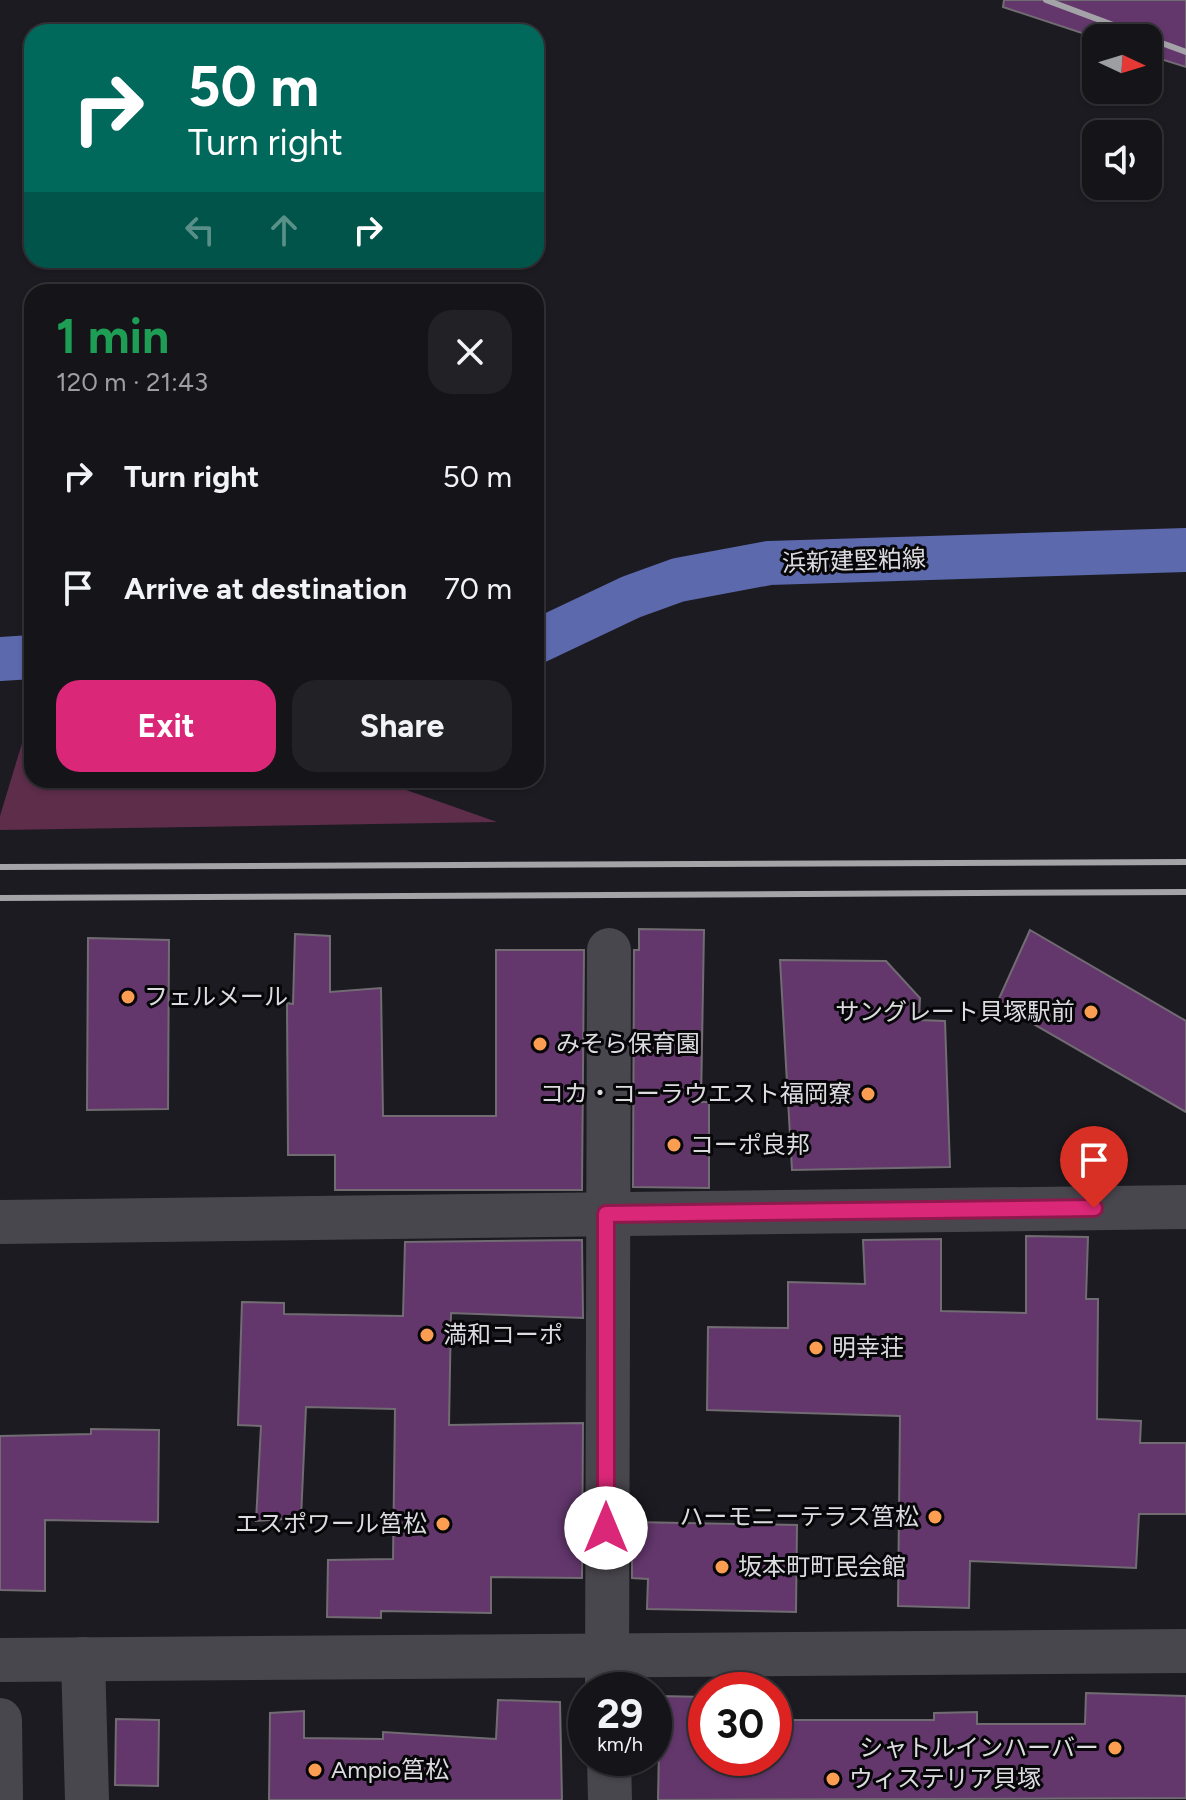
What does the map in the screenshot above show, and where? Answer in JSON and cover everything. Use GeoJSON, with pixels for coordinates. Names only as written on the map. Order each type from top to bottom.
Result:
{"type":"FeatureCollection","features":[{"type":"Feature","properties":{"kind":"main road","name":"浜新建堅粕線"},"geometry":{"type":"LineString","coordinates":[[544,638],[631,597],[721,569],[769,563],[1186,550]]}},
{"type":"Feature","properties":{"kind":"main road"},"geometry":{"type":"LineString","coordinates":[[0,659],[24,658]]}},
{"type":"Feature","properties":{"kind":"street"},"geometry":{"type":"LineString","coordinates":[[607,1672],[609,950]]}},
{"type":"Feature","properties":{"kind":"street"},"geometry":{"type":"LineString","coordinates":[[0,1222],[1186,1207]]}},
{"type":"Feature","properties":{"kind":"street"},"geometry":{"type":"LineString","coordinates":[[0,1660],[83,1659],[607,1672],[1186,1651]]}},
{"type":"Feature","properties":{"kind":"street"},"geometry":{"type":"LineString","coordinates":[[83,1659],[87,1800]]}},
{"type":"Feature","properties":{"kind":"street"},"geometry":{"type":"LineString","coordinates":[[0,1720],[1,1800]]}},
{"type":"Feature","properties":{"kind":"street"},"geometry":{"type":"LineString","coordinates":[[609,1776],[610,1800]]}},
{"type":"Feature","properties":{"kind":"shaded area"},"geometry":{"type":"Polygon","coordinates":[[[24,736],[24,788],[401,788],[497,822],[0,830],[0,816],[24,736]]]}},
{"type":"Feature","properties":{"kind":"building"},"geometry":{"type":"Polygon","coordinates":[[[1004,0],[1186,0],[1186,67],[1162,59],[1162,24],[1082,24],[1082,33],[1003,7],[1004,0]]]}},
{"type":"Feature","properties":{"kind":"building"},"geometry":{"type":"Polygon","coordinates":[[[639,929],[704,930],[701,1102],[709,1102],[709,1188],[633,1187],[634,950],[639,950],[639,929]]]}},
{"type":"Feature","properties":{"kind":"building","name":"サングレート貝塚駅前"},"geometry":{"type":"Polygon","coordinates":[[[1030,930],[1186,1021],[1186,1112],[997,1003],[1030,930]]]}},
{"type":"Feature","properties":{"kind":"building"},"geometry":{"type":"Polygon","coordinates":[[[295,934],[330,936],[330,992],[381,988],[383,1116],[496,1116],[496,950],[584,950],[582,1190],[335,1190],[335,1155],[288,1155],[287,1003],[293,1004],[295,934]]]}},
{"type":"Feature","properties":{"kind":"building","name":"フェルメール"},"geometry":{"type":"Polygon","coordinates":[[[88,938],[169,940],[168,1109],[87,1110],[88,938]]]}},
{"type":"Feature","properties":{"kind":"building","name":"コカ・コーラウエスト福岡寮"},"geometry":{"type":"Polygon","coordinates":[[[780,960],[886,961],[920,998],[919,1020],[945,1021],[950,1167],[792,1170],[780,960]]]}},
{"type":"Feature","properties":{"kind":"building"},"geometry":{"type":"Polygon","coordinates":[[[1026,1236],[1088,1237],[1086,1299],[1098,1299],[1097,1419],[1141,1421],[1140,1443],[1186,1443],[1186,1514],[1139,1514],[1136,1568],[970,1561],[969,1608],[898,1606],[900,1416],[707,1410],[708,1327],[788,1328],[788,1282],[865,1284],[863,1240],[941,1239],[941,1311],[1026,1313],[1026,1236]]]}},
{"type":"Feature","properties":{"kind":"building"},"geometry":{"type":"Polygon","coordinates":[[[582,1240],[583,1318],[451,1313],[449,1425],[583,1423],[582,1578],[491,1577],[491,1613],[381,1611],[381,1618],[327,1617],[328,1560],[393,1559],[395,1409],[306,1407],[301,1518],[256,1521],[261,1426],[238,1425],[242,1302],[284,1303],[284,1314],[403,1316],[405,1242],[582,1240]]]}},
{"type":"Feature","properties":{"kind":"building"},"geometry":{"type":"Polygon","coordinates":[[[91,1429],[159,1430],[158,1522],[45,1520],[45,1591],[0,1590],[0,1436],[91,1434],[91,1429]]]}},
{"type":"Feature","properties":{"kind":"building","name":"坂本町町民会館"},"geometry":{"type":"Polygon","coordinates":[[[632,1522],[797,1525],[796,1612],[647,1609],[648,1579],[632,1578],[632,1522]]]}},
{"type":"Feature","properties":{"kind":"building"},"geometry":{"type":"Polygon","coordinates":[[[1086,1693],[1186,1696],[1186,1798],[658,1800],[658,1776],[672,1776],[672,1696],[688,1697],[688,1776],[792,1776],[792,1720],[934,1720],[934,1713],[977,1712],[977,1724],[1085,1724],[1086,1693]]]}},
{"type":"Feature","properties":{"kind":"building"},"geometry":{"type":"Polygon","coordinates":[[[498,1700],[560,1702],[562,1800],[269,1800],[270,1713],[304,1711],[304,1738],[383,1739],[383,1732],[496,1739],[498,1700]]]}},
{"type":"Feature","properties":{"kind":"building"},"geometry":{"type":"Polygon","coordinates":[[[116,1719],[159,1720],[158,1786],[115,1785],[116,1719]]]}},
{"type":"Feature","properties":{"kind":"railway"},"geometry":{"type":"LineString","coordinates":[[1046,0],[1110,24]]}},
{"type":"Feature","properties":{"kind":"railway"},"geometry":{"type":"LineString","coordinates":[[1162,43],[1186,52]]}},
{"type":"Feature","properties":{"kind":"railway"},"geometry":{"type":"LineString","coordinates":[[0,867],[1186,862]]}},
{"type":"Feature","properties":{"kind":"railway"},"geometry":{"type":"LineString","coordinates":[[0,898],[1186,892]]}},
{"type":"Feature","properties":{"kind":"place","name":"フェルメール"},"geometry":{"type":"Point","coordinates":[128,997]}},
{"type":"Feature","properties":{"kind":"place","name":"サングレート貝塚駅前"},"geometry":{"type":"Point","coordinates":[1091,1012]}},
{"type":"Feature","properties":{"kind":"place","name":"みそら保育園"},"geometry":{"type":"Point","coordinates":[540,1044]}},
{"type":"Feature","properties":{"kind":"place","name":"コカ・コーラウエスト福岡寮"},"geometry":{"type":"Point","coordinates":[868,1094]}},
{"type":"Feature","properties":{"kind":"place","name":"コーポ良邦"},"geometry":{"type":"Point","coordinates":[674,1145]}},
{"type":"Feature","properties":{"kind":"place","name":"満和コーポ"},"geometry":{"type":"Point","coordinates":[427,1335]}},
{"type":"Feature","properties":{"kind":"place","name":"明幸荘"},"geometry":{"type":"Point","coordinates":[816,1348]}},
{"type":"Feature","properties":{"kind":"place","name":"ハーモニーテラス筥松"},"geometry":{"type":"Point","coordinates":[935,1517]}},
{"type":"Feature","properties":{"kind":"place","name":"エスポワール筥松"},"geometry":{"type":"Point","coordinates":[443,1524]}},
{"type":"Feature","properties":{"kind":"place","name":"坂本町町民会館"},"geometry":{"type":"Point","coordinates":[722,1567]}},
{"type":"Feature","properties":{"kind":"place","name":"シャトルインハーバー"},"geometry":{"type":"Point","coordinates":[1115,1748]}},
{"type":"Feature","properties":{"kind":"place","name":"Ampio筥松"},"geometry":{"type":"Point","coordinates":[315,1770]}},
{"type":"Feature","properties":{"kind":"place","name":"ウィステリア貝塚"},"geometry":{"type":"Point","coordinates":[833,1779]}},
{"type":"Feature","properties":{"kind":"route"},"geometry":{"type":"LineString","coordinates":[[606,1528],[606,1214],[1094,1208]]}}]}
